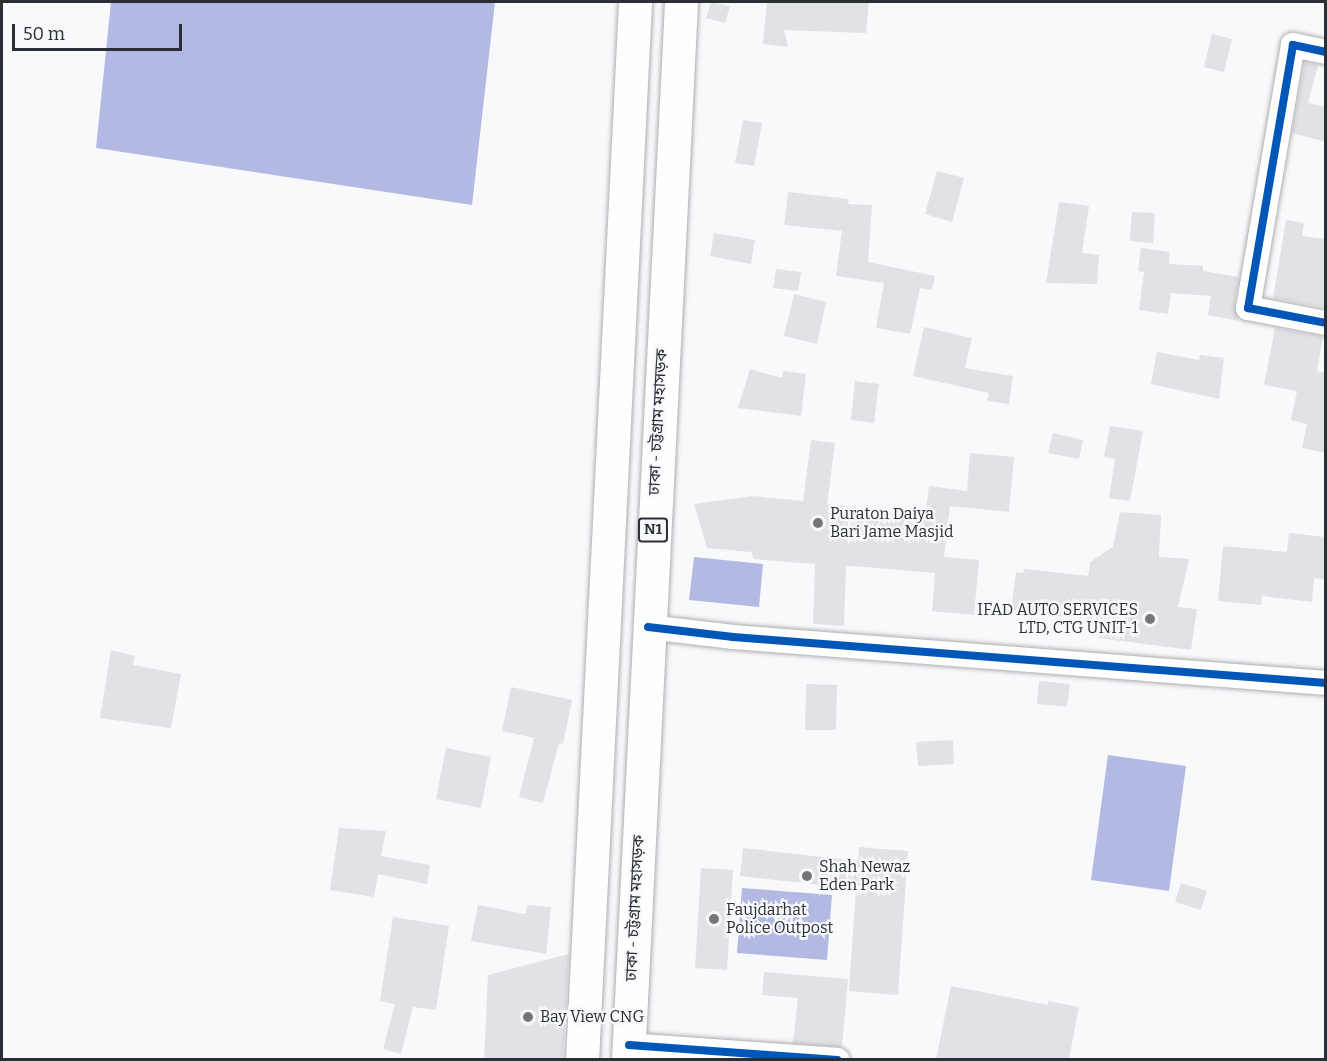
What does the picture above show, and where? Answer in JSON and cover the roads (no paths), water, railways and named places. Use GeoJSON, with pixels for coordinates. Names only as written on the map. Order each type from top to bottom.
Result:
{"type":"FeatureCollection","features":[{"type":"Feature","properties":{"kind":"highway"},"geometry":{"type":"LineString","coordinates":[[582,1059],[635,2]]}},
{"type":"Feature","properties":{"kind":"highway","name":"ঢাকা - চট্টগ্রাম মহাসড়ক"},"geometry":{"type":"LineString","coordinates":[[629,1052],[648,627],[681,2]]}},
{"type":"Feature","properties":{"kind":"street"},"geometry":{"type":"LineString","coordinates":[[1326,52],[1293,45],[1248,308],[1326,323]]}},
{"type":"Feature","properties":{"kind":"street"},"geometry":{"type":"LineString","coordinates":[[648,627],[733,637],[1326,683]]}},
{"type":"Feature","properties":{"kind":"street"},"geometry":{"type":"LineString","coordinates":[[629,1052],[837,1059]]}},
{"type":"Feature","properties":{"kind":"water"},"geometry":{"type":"Polygon","coordinates":[[[111,2],[495,2],[472,205],[96,148],[111,2]]]}},
{"type":"Feature","properties":{"kind":"water"},"geometry":{"type":"Polygon","coordinates":[[[694,557],[763,564],[759,607],[689,600],[694,557]]]}},
{"type":"Feature","properties":{"kind":"water"},"geometry":{"type":"Polygon","coordinates":[[[1108,755],[1186,766],[1169,891],[1091,880],[1108,755]]]}},
{"type":"Feature","properties":{"kind":"water"},"geometry":{"type":"Polygon","coordinates":[[[742,888],[832,895],[827,960],[737,953],[742,888]]]}},
{"type":"Feature","properties":{"kind":"place","name":"Puraton Daiya Bari Jame Masjid"},"geometry":{"type":"Point","coordinates":[818,523]}},
{"type":"Feature","properties":{"kind":"place","name":"IFAD AUTO SERVICES LTD, CTG UNIT-1"},"geometry":{"type":"Point","coordinates":[1150,619]}},
{"type":"Feature","properties":{"kind":"place","name":"Shah Newaz Eden Park"},"geometry":{"type":"Point","coordinates":[807,876]}},
{"type":"Feature","properties":{"kind":"place","name":"Faujdarhat Police Outpost"},"geometry":{"type":"Point","coordinates":[714,919]}},
{"type":"Feature","properties":{"kind":"place","name":"Bay View CNG"},"geometry":{"type":"Point","coordinates":[528,1017]}}]}
